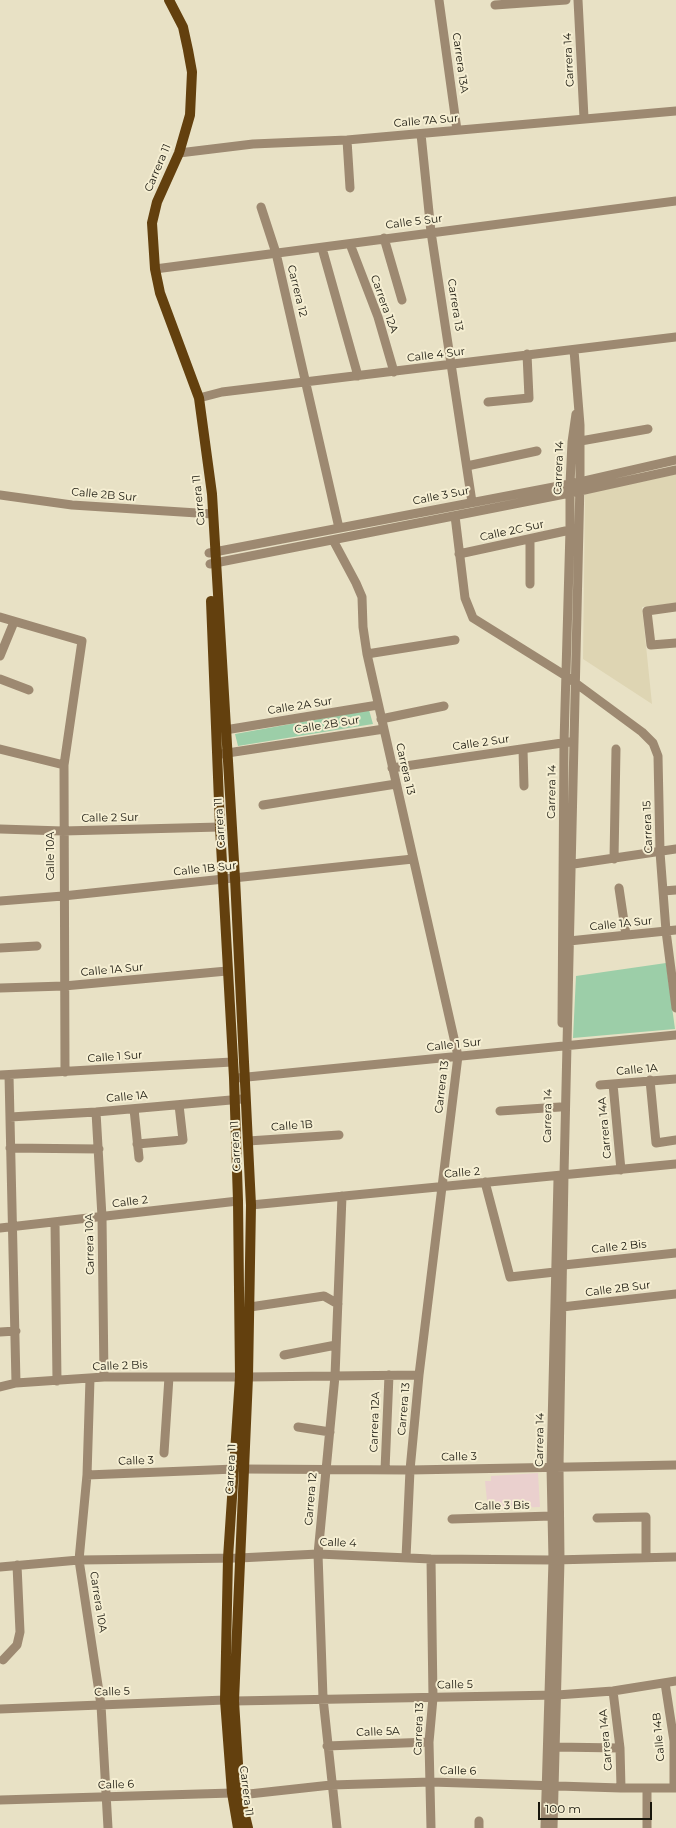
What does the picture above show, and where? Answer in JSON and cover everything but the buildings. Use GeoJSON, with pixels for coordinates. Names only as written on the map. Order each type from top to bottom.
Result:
{"type":"FeatureCollection","features":[{"type":"Feature","properties":{"kind":"main road","name":"Carrera 11"},"geometry":{"type":"LineString","coordinates":[[169,0],[183,27],[192,72],[190,115],[179,153],[157,202],[152,223],[155,269],[160,293],[199,398],[206,463],[225,730],[222,754],[220,827],[232,1062],[239,1078],[245,1099],[251,1205],[250,1306],[244,1377],[239,1469],[239,1558],[229,1700]]}},
{"type":"Feature","properties":{"kind":"main road","name":"Carrera 11"},"geometry":{"type":"LineString","coordinates":[[213,564],[222,754],[235,878],[239,1078],[234,1100],[244,1377]]}},
{"type":"Feature","properties":{"kind":"main road","name":"Carrera 11"},"geometry":{"type":"LineString","coordinates":[[238,1828],[229,1700],[228,1558],[239,1469]]}},
{"type":"Feature","properties":{"kind":"main road","name":"Carrera 11"},"geometry":{"type":"LineString","coordinates":[[236,1794],[248,1828]]}},
{"type":"Feature","properties":{"kind":"street","name":"Carrera 13A"},"geometry":{"type":"LineString","coordinates":[[439,0],[457,130]]}},
{"type":"Feature","properties":{"kind":"street"},"geometry":{"type":"LineString","coordinates":[[495,5],[566,0]]}},
{"type":"Feature","properties":{"kind":"street","name":"Carrera 14"},"geometry":{"type":"LineString","coordinates":[[578,0],[584,118]]}},
{"type":"Feature","properties":{"kind":"street","name":"Calle 7A Sur"},"geometry":{"type":"LineString","coordinates":[[179,153],[253,144],[347,140],[676,111]]}},
{"type":"Feature","properties":{"kind":"street","name":"Carrera 13"},"geometry":{"type":"LineString","coordinates":[[421,134],[431,232],[472,502]]}},
{"type":"Feature","properties":{"kind":"street"},"geometry":{"type":"LineString","coordinates":[[347,140],[350,188]]}},
{"type":"Feature","properties":{"kind":"street","name":"Calle 5 Sur"},"geometry":{"type":"LineString","coordinates":[[155,269],[676,201]]}},
{"type":"Feature","properties":{"kind":"street","name":"Carrera 12"},"geometry":{"type":"LineString","coordinates":[[261,207],[276,253],[307,382]]}},
{"type":"Feature","properties":{"kind":"street"},"geometry":{"type":"LineString","coordinates":[[384,238],[402,300]]}},
{"type":"Feature","properties":{"kind":"street","name":"Carrera 12A"},"geometry":{"type":"LineString","coordinates":[[350,244],[378,317],[394,372]]}},
{"type":"Feature","properties":{"kind":"street"},"geometry":{"type":"LineString","coordinates":[[322,248],[358,376]]}},
{"type":"Feature","properties":{"kind":"street","name":"Calle 4 Sur"},"geometry":{"type":"LineString","coordinates":[[199,398],[222,392],[676,337]]}},
{"type":"Feature","properties":{"kind":"street","name":"Carrera 14"},"geometry":{"type":"LineString","coordinates":[[553,1828],[551,1785],[556,1560],[555,1272],[561,1175],[565,1046],[569,742],[566,676],[570,488],[576,442],[577,405],[574,350]]}},
{"type":"Feature","properties":{"kind":"street"},"geometry":{"type":"LineString","coordinates":[[488,402],[529,398],[527,354]]}},
{"type":"Feature","properties":{"kind":"street"},"geometry":{"type":"LineString","coordinates":[[307,382],[340,528]]}},
{"type":"Feature","properties":{"kind":"street"},"geometry":{"type":"LineString","coordinates":[[576,442],[648,429]]}},
{"type":"Feature","properties":{"kind":"street","name":"Carrera 14"},"geometry":{"type":"LineString","coordinates":[[569,742],[576,682],[580,487],[576,442]]}},
{"type":"Feature","properties":{"kind":"street"},"geometry":{"type":"LineString","coordinates":[[467,466],[537,451]]}},
{"type":"Feature","properties":{"kind":"street","name":"Calle 3 Sur"},"geometry":{"type":"LineString","coordinates":[[580,487],[676,460]]}},
{"type":"Feature","properties":{"kind":"street","name":"Calle 3 Sur"},"geometry":{"type":"LineString","coordinates":[[212,553],[472,502],[580,487],[676,470]]}},
{"type":"Feature","properties":{"kind":"street","name":"Calle 3 Sur"},"geometry":{"type":"LineString","coordinates":[[213,564],[455,516],[570,488]]}},
{"type":"Feature","properties":{"kind":"street","name":"Calle 2B Sur"},"geometry":{"type":"LineString","coordinates":[[0,494],[72,505],[210,515]]}},
{"type":"Feature","properties":{"kind":"street","name":"Carrera 15"},"geometry":{"type":"LineString","coordinates":[[455,516],[458,554],[465,598],[473,618],[576,682],[642,732],[653,743],[658,756],[660,852],[666,931],[676,1008]]}},
{"type":"Feature","properties":{"kind":"street","name":"Calle 2C Sur"},"geometry":{"type":"LineString","coordinates":[[458,554],[570,530]]}},
{"type":"Feature","properties":{"kind":"street"},"geometry":{"type":"LineString","coordinates":[[530,539],[530,584]]}},
{"type":"Feature","properties":{"kind":"street","name":"Carrera 13"},"geometry":{"type":"LineString","coordinates":[[333,540],[362,597],[363,627],[367,654],[458,1056],[419,1375],[410,1470],[406,1558]]}},
{"type":"Feature","properties":{"kind":"street"},"geometry":{"type":"LineString","coordinates":[[676,607],[647,611],[651,645],[676,643]]}},
{"type":"Feature","properties":{"kind":"street"},"geometry":{"type":"LineString","coordinates":[[0,617],[14,622],[0,656]]}},
{"type":"Feature","properties":{"kind":"street","name":"Calle 10A"},"geometry":{"type":"LineString","coordinates":[[14,622],[82,641],[64,766],[63,896],[65,1072]]}},
{"type":"Feature","properties":{"kind":"street"},"geometry":{"type":"LineString","coordinates":[[367,654],[455,640]]}},
{"type":"Feature","properties":{"kind":"street"},"geometry":{"type":"LineString","coordinates":[[0,679],[29,690]]}},
{"type":"Feature","properties":{"kind":"street","name":"Calle 2A Sur"},"geometry":{"type":"LineString","coordinates":[[225,730],[378,705]]}},
{"type":"Feature","properties":{"kind":"street"},"geometry":{"type":"LineString","coordinates":[[381,719],[444,706]]}},
{"type":"Feature","properties":{"kind":"street","name":"Calle 2B Sur"},"geometry":{"type":"LineString","coordinates":[[222,754],[384,729]]}},
{"type":"Feature","properties":{"kind":"street","name":"Calle 2 Sur"},"geometry":{"type":"LineString","coordinates":[[392,768],[569,742]]}},
{"type":"Feature","properties":{"kind":"street"},"geometry":{"type":"LineString","coordinates":[[0,749],[64,766]]}},
{"type":"Feature","properties":{"kind":"street"},"geometry":{"type":"LineString","coordinates":[[523,749],[524,786]]}},
{"type":"Feature","properties":{"kind":"street"},"geometry":{"type":"LineString","coordinates":[[614,859],[616,749]]}},
{"type":"Feature","properties":{"kind":"street"},"geometry":{"type":"LineString","coordinates":[[263,805],[396,784]]}},
{"type":"Feature","properties":{"kind":"street","name":"Calle 2 Sur"},"geometry":{"type":"LineString","coordinates":[[0,829],[63,830],[220,827]]}},
{"type":"Feature","properties":{"kind":"street"},"geometry":{"type":"LineString","coordinates":[[567,864],[614,859],[676,849]]}},
{"type":"Feature","properties":{"kind":"street","name":"Calle 1B Sur"},"geometry":{"type":"LineString","coordinates":[[0,901],[222,880],[413,859]]}},
{"type":"Feature","properties":{"kind":"street","name":"Carrera 14"},"geometry":{"type":"LineString","coordinates":[[566,982],[569,942],[567,864]]}},
{"type":"Feature","properties":{"kind":"street"},"geometry":{"type":"LineString","coordinates":[[618,888],[626,935]]}},
{"type":"Feature","properties":{"kind":"street"},"geometry":{"type":"LineString","coordinates":[[663,891],[676,890]]}},
{"type":"Feature","properties":{"kind":"street","name":"Calle 1A Sur"},"geometry":{"type":"LineString","coordinates":[[569,942],[676,930]]}},
{"type":"Feature","properties":{"kind":"street"},"geometry":{"type":"LineString","coordinates":[[0,948],[37,946]]}},
{"type":"Feature","properties":{"kind":"street","name":"Calle 1A Sur"},"geometry":{"type":"LineString","coordinates":[[0,988],[64,986],[227,971]]}},
{"type":"Feature","properties":{"kind":"street","name":"Calle 1 Sur"},"geometry":{"type":"LineString","coordinates":[[239,1078],[676,1035]]}},
{"type":"Feature","properties":{"kind":"street","name":"Carrera 14"},"geometry":{"type":"LineString","coordinates":[[556,1560],[552,1516],[564,1265],[560,1107],[565,1046]]}},
{"type":"Feature","properties":{"kind":"street","name":"Calle 1 Sur"},"geometry":{"type":"LineString","coordinates":[[4,1075],[232,1062]]}},
{"type":"Feature","properties":{"kind":"street"},"geometry":{"type":"LineString","coordinates":[[4,1075],[10,1117],[16,1383]]}},
{"type":"Feature","properties":{"kind":"street","name":"Calle 1A"},"geometry":{"type":"LineString","coordinates":[[600,1085],[676,1079]]}},
{"type":"Feature","properties":{"kind":"street"},"geometry":{"type":"LineString","coordinates":[[650,1080],[656,1143],[676,1140]]}},
{"type":"Feature","properties":{"kind":"street","name":"Carrera 14A"},"geometry":{"type":"LineString","coordinates":[[613,1084],[621,1170]]}},
{"type":"Feature","properties":{"kind":"street","name":"Calle 1A"},"geometry":{"type":"LineString","coordinates":[[10,1117],[96,1112],[245,1099]]}},
{"type":"Feature","properties":{"kind":"street"},"geometry":{"type":"LineString","coordinates":[[137,1144],[183,1140],[180,1105]]}},
{"type":"Feature","properties":{"kind":"street"},"geometry":{"type":"LineString","coordinates":[[500,1111],[560,1107]]}},
{"type":"Feature","properties":{"kind":"street"},"geometry":{"type":"LineString","coordinates":[[134,1109],[139,1158]]}},
{"type":"Feature","properties":{"kind":"street","name":"Carrera 10A"},"geometry":{"type":"LineString","coordinates":[[96,1112],[102,1217],[104,1377]]}},
{"type":"Feature","properties":{"kind":"street","name":"Calle 1B"},"geometry":{"type":"LineString","coordinates":[[248,1141],[339,1134]]}},
{"type":"Feature","properties":{"kind":"street"},"geometry":{"type":"LineString","coordinates":[[10,1148],[99,1149]]}},
{"type":"Feature","properties":{"kind":"street","name":"Calle 2"},"geometry":{"type":"LineString","coordinates":[[251,1205],[676,1164]]}},
{"type":"Feature","properties":{"kind":"street"},"geometry":{"type":"LineString","coordinates":[[485,1182],[510,1277],[555,1272]]}},
{"type":"Feature","properties":{"kind":"street","name":"Carrera 12"},"geometry":{"type":"LineString","coordinates":[[337,1828],[323,1698],[318,1554],[335,1376],[342,1196]]}},
{"type":"Feature","properties":{"kind":"street","name":"Calle 2"},"geometry":{"type":"LineString","coordinates":[[0,1228],[238,1201]]}},
{"type":"Feature","properties":{"kind":"street"},"geometry":{"type":"LineString","coordinates":[[55,1222],[57,1381]]}},
{"type":"Feature","properties":{"kind":"street","name":"Calle 2 Bis"},"geometry":{"type":"LineString","coordinates":[[564,1265],[676,1253]]}},
{"type":"Feature","properties":{"kind":"street","name":"Calle 2B Sur"},"geometry":{"type":"LineString","coordinates":[[562,1307],[676,1294]]}},
{"type":"Feature","properties":{"kind":"street"},"geometry":{"type":"LineString","coordinates":[[250,1306],[324,1296],[338,1304]]}},
{"type":"Feature","properties":{"kind":"street"},"geometry":{"type":"LineString","coordinates":[[0,1332],[16,1331]]}},
{"type":"Feature","properties":{"kind":"street"},"geometry":{"type":"LineString","coordinates":[[284,1355],[336,1345]]}},
{"type":"Feature","properties":{"kind":"street","name":"Carrera 12A"},"geometry":{"type":"LineString","coordinates":[[385,1470],[389,1375]]}},
{"type":"Feature","properties":{"kind":"street","name":"Calle 2 Bis"},"geometry":{"type":"LineString","coordinates":[[0,1387],[16,1383],[104,1377],[419,1375]]}},
{"type":"Feature","properties":{"kind":"street"},"geometry":{"type":"LineString","coordinates":[[164,1453],[169,1377]]}},
{"type":"Feature","properties":{"kind":"street","name":"Carrera 10A"},"geometry":{"type":"LineString","coordinates":[[90,1379],[87,1476],[79,1560],[101,1705],[108,1797],[108,1828]]}},
{"type":"Feature","properties":{"kind":"street"},"geometry":{"type":"LineString","coordinates":[[298,1427],[330,1432]]}},
{"type":"Feature","properties":{"kind":"street","name":"Calle 3"},"geometry":{"type":"LineString","coordinates":[[87,1476],[239,1469],[410,1470],[676,1465]]}},
{"type":"Feature","properties":{"kind":"street","name":"Calle 3 Bis"},"geometry":{"type":"LineString","coordinates":[[452,1519],[552,1516]]}},
{"type":"Feature","properties":{"kind":"street"},"geometry":{"type":"LineString","coordinates":[[597,1518],[646,1517],[646,1557]]}},
{"type":"Feature","properties":{"kind":"street","name":"Calle 4"},"geometry":{"type":"LineString","coordinates":[[0,1567],[79,1560],[239,1558],[318,1554],[431,1559],[556,1560],[676,1557]]}},
{"type":"Feature","properties":{"kind":"street","name":"Carrera 13"},"geometry":{"type":"LineString","coordinates":[[431,1559],[433,1698],[429,1742],[431,1828]]}},
{"type":"Feature","properties":{"kind":"street"},"geometry":{"type":"LineString","coordinates":[[3,1660],[17,1645],[20,1632],[17,1565]]}},
{"type":"Feature","properties":{"kind":"street","name":"Calle 5"},"geometry":{"type":"LineString","coordinates":[[0,1709],[229,1700],[553,1695],[613,1691],[676,1681]]}},
{"type":"Feature","properties":{"kind":"street","name":"Calle 14B"},"geometry":{"type":"LineString","coordinates":[[665,1683],[674,1741],[675,1788]]}},
{"type":"Feature","properties":{"kind":"street","name":"Carrera 14A"},"geometry":{"type":"LineString","coordinates":[[613,1691],[620,1748],[621,1788]]}},
{"type":"Feature","properties":{"kind":"street","name":"Carrera 14"},"geometry":{"type":"LineString","coordinates":[[545,1828],[555,1747],[553,1695]]}},
{"type":"Feature","properties":{"kind":"street","name":"Calle 5A"},"geometry":{"type":"LineString","coordinates":[[327,1746],[429,1742]]}},
{"type":"Feature","properties":{"kind":"street"},"geometry":{"type":"LineString","coordinates":[[555,1747],[620,1748]]}},
{"type":"Feature","properties":{"kind":"street","name":"Calle 6"},"geometry":{"type":"LineString","coordinates":[[0,1800],[236,1794],[332,1785],[431,1782],[621,1788],[675,1788]]}},
{"type":"Feature","properties":{"kind":"street"},"geometry":{"type":"LineString","coordinates":[[647,1788],[647,1828]]}},
{"type":"Feature","properties":{"kind":"shaded area"},"geometry":{"type":"Polygon","coordinates":[[[676,474],[676,603],[642,607],[652,704],[583,659],[585,494],[676,474]]]}},
{"type":"Feature","properties":{"kind":"shaded area"},"geometry":{"type":"Polygon","coordinates":[[[538,1473],[540,1507],[489,1509],[485,1481],[491,1481],[491,1476],[538,1473]]]}},
{"type":"Feature","properties":{"kind":"green space"},"geometry":{"type":"Polygon","coordinates":[[[369,710],[373,724],[238,746],[235,734],[369,710]]]}},
{"type":"Feature","properties":{"kind":"green space"},"geometry":{"type":"Polygon","coordinates":[[[666,963],[675,1029],[573,1038],[576,976],[666,963]]]}}]}
